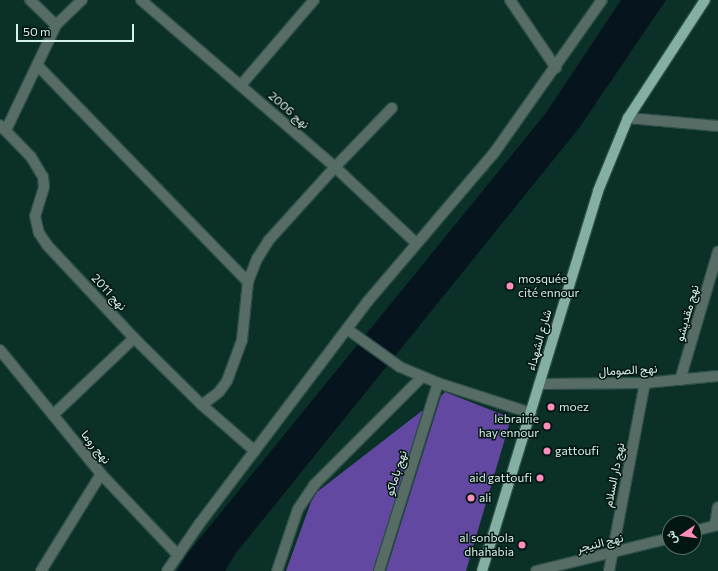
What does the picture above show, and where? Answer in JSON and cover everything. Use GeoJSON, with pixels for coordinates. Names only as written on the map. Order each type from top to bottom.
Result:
{"type":"FeatureCollection","features":[{"type":"Feature","properties":{"kind":"main road","name":"شارع الشهداء"},"geometry":{"type":"LineString","coordinates":[[482,571],[540,384],[582,237],[628,118],[705,0]]}},
{"type":"Feature","properties":{"kind":"street"},"geometry":{"type":"LineString","coordinates":[[30,0],[56,25]]}},
{"type":"Feature","properties":{"kind":"street"},"geometry":{"type":"LineString","coordinates":[[3,127],[37,65],[56,25],[82,0]]}},
{"type":"Feature","properties":{"kind":"street","name":"نهج 2006"},"geometry":{"type":"LineString","coordinates":[[141,0],[335,167],[417,244]]}},
{"type":"Feature","properties":{"kind":"street"},"geometry":{"type":"LineString","coordinates":[[241,85],[314,0]]}},
{"type":"Feature","properties":{"kind":"street"},"geometry":{"type":"LineString","coordinates":[[510,0],[556,68]]}},
{"type":"Feature","properties":{"kind":"street"},"geometry":{"type":"LineString","coordinates":[[167,571],[255,451],[351,331],[417,244],[494,152],[556,68],[602,0]]}},
{"type":"Feature","properties":{"kind":"street"},"geometry":{"type":"LineString","coordinates":[[37,65],[248,282]]}},
{"type":"Feature","properties":{"kind":"street"},"geometry":{"type":"LineString","coordinates":[[202,405],[219,392],[227,381],[242,340],[248,282],[257,259],[269,240],[335,167],[392,108]]}},
{"type":"Feature","properties":{"kind":"street"},"geometry":{"type":"LineString","coordinates":[[628,118],[718,126]]}},
{"type":"Feature","properties":{"kind":"street","name":"نهج 2011"},"geometry":{"type":"LineString","coordinates":[[3,127],[31,157],[43,177],[44,187],[35,216],[39,233],[134,338],[202,405],[255,451]]}},
{"type":"Feature","properties":{"kind":"street","name":"نهج مقديشو"},"geometry":{"type":"LineString","coordinates":[[680,380],[718,252]]}},
{"type":"Feature","properties":{"kind":"street"},"geometry":{"type":"LineString","coordinates":[[351,331],[400,367],[438,383],[531,413]]}},
{"type":"Feature","properties":{"kind":"street"},"geometry":{"type":"LineString","coordinates":[[53,414],[134,338]]}},
{"type":"Feature","properties":{"kind":"street","name":"نهج روما"},"geometry":{"type":"LineString","coordinates":[[0,350],[101,474],[178,555]]}},
{"type":"Feature","properties":{"kind":"street","name":"نهج الصومال"},"geometry":{"type":"LineString","coordinates":[[540,384],[645,383],[718,376]]}},
{"type":"Feature","properties":{"kind":"street"},"geometry":{"type":"LineString","coordinates":[[277,571],[298,509],[314,485],[422,377]]}},
{"type":"Feature","properties":{"kind":"street","name":"نهج باماكو"},"geometry":{"type":"LineString","coordinates":[[379,571],[438,383]]}},
{"type":"Feature","properties":{"kind":"street","name":"نهج دار السلام"},"geometry":{"type":"LineString","coordinates":[[609,571],[645,383]]}},
{"type":"Feature","properties":{"kind":"street"},"geometry":{"type":"LineString","coordinates":[[41,571],[101,474]]}},
{"type":"Feature","properties":{"kind":"street"},"geometry":{"type":"LineString","coordinates":[[702,529],[716,525],[718,507]]}},
{"type":"Feature","properties":{"kind":"street","name":"نهج النيجر"},"geometry":{"type":"LineString","coordinates":[[536,571],[662,540]]}},
{"type":"Feature","properties":{"kind":"water"},"geometry":{"type":"Polygon","coordinates":[[[621,0],[666,0],[579,128],[236,553],[225,571],[177,571],[188,553],[546,113],[621,0]]]}},
{"type":"Feature","properties":{"kind":"building"},"geometry":{"type":"Polygon","coordinates":[[[445,392],[511,418],[466,571],[386,571],[441,396],[445,392]]]}},
{"type":"Feature","properties":{"kind":"building"},"geometry":{"type":"Polygon","coordinates":[[[423,410],[373,571],[286,571],[311,502],[317,492],[423,410]]]}},
{"type":"Feature","properties":{"kind":"place","name":"mosquée cité ennour"},"geometry":{"type":"Point","coordinates":[510,286]}},
{"type":"Feature","properties":{"kind":"place","name":"moez"},"geometry":{"type":"Point","coordinates":[551,407]}},
{"type":"Feature","properties":{"kind":"place","name":"lebrairie hay ennour"},"geometry":{"type":"Point","coordinates":[547,426]}},
{"type":"Feature","properties":{"kind":"place","name":"gattoufi"},"geometry":{"type":"Point","coordinates":[547,451]}},
{"type":"Feature","properties":{"kind":"place","name":"aid gattoufi"},"geometry":{"type":"Point","coordinates":[540,478]}},
{"type":"Feature","properties":{"kind":"place","name":"ali"},"geometry":{"type":"Point","coordinates":[471,498]}},
{"type":"Feature","properties":{"kind":"place","name":"al sonbola dhahabia"},"geometry":{"type":"Point","coordinates":[522,545]}}]}
